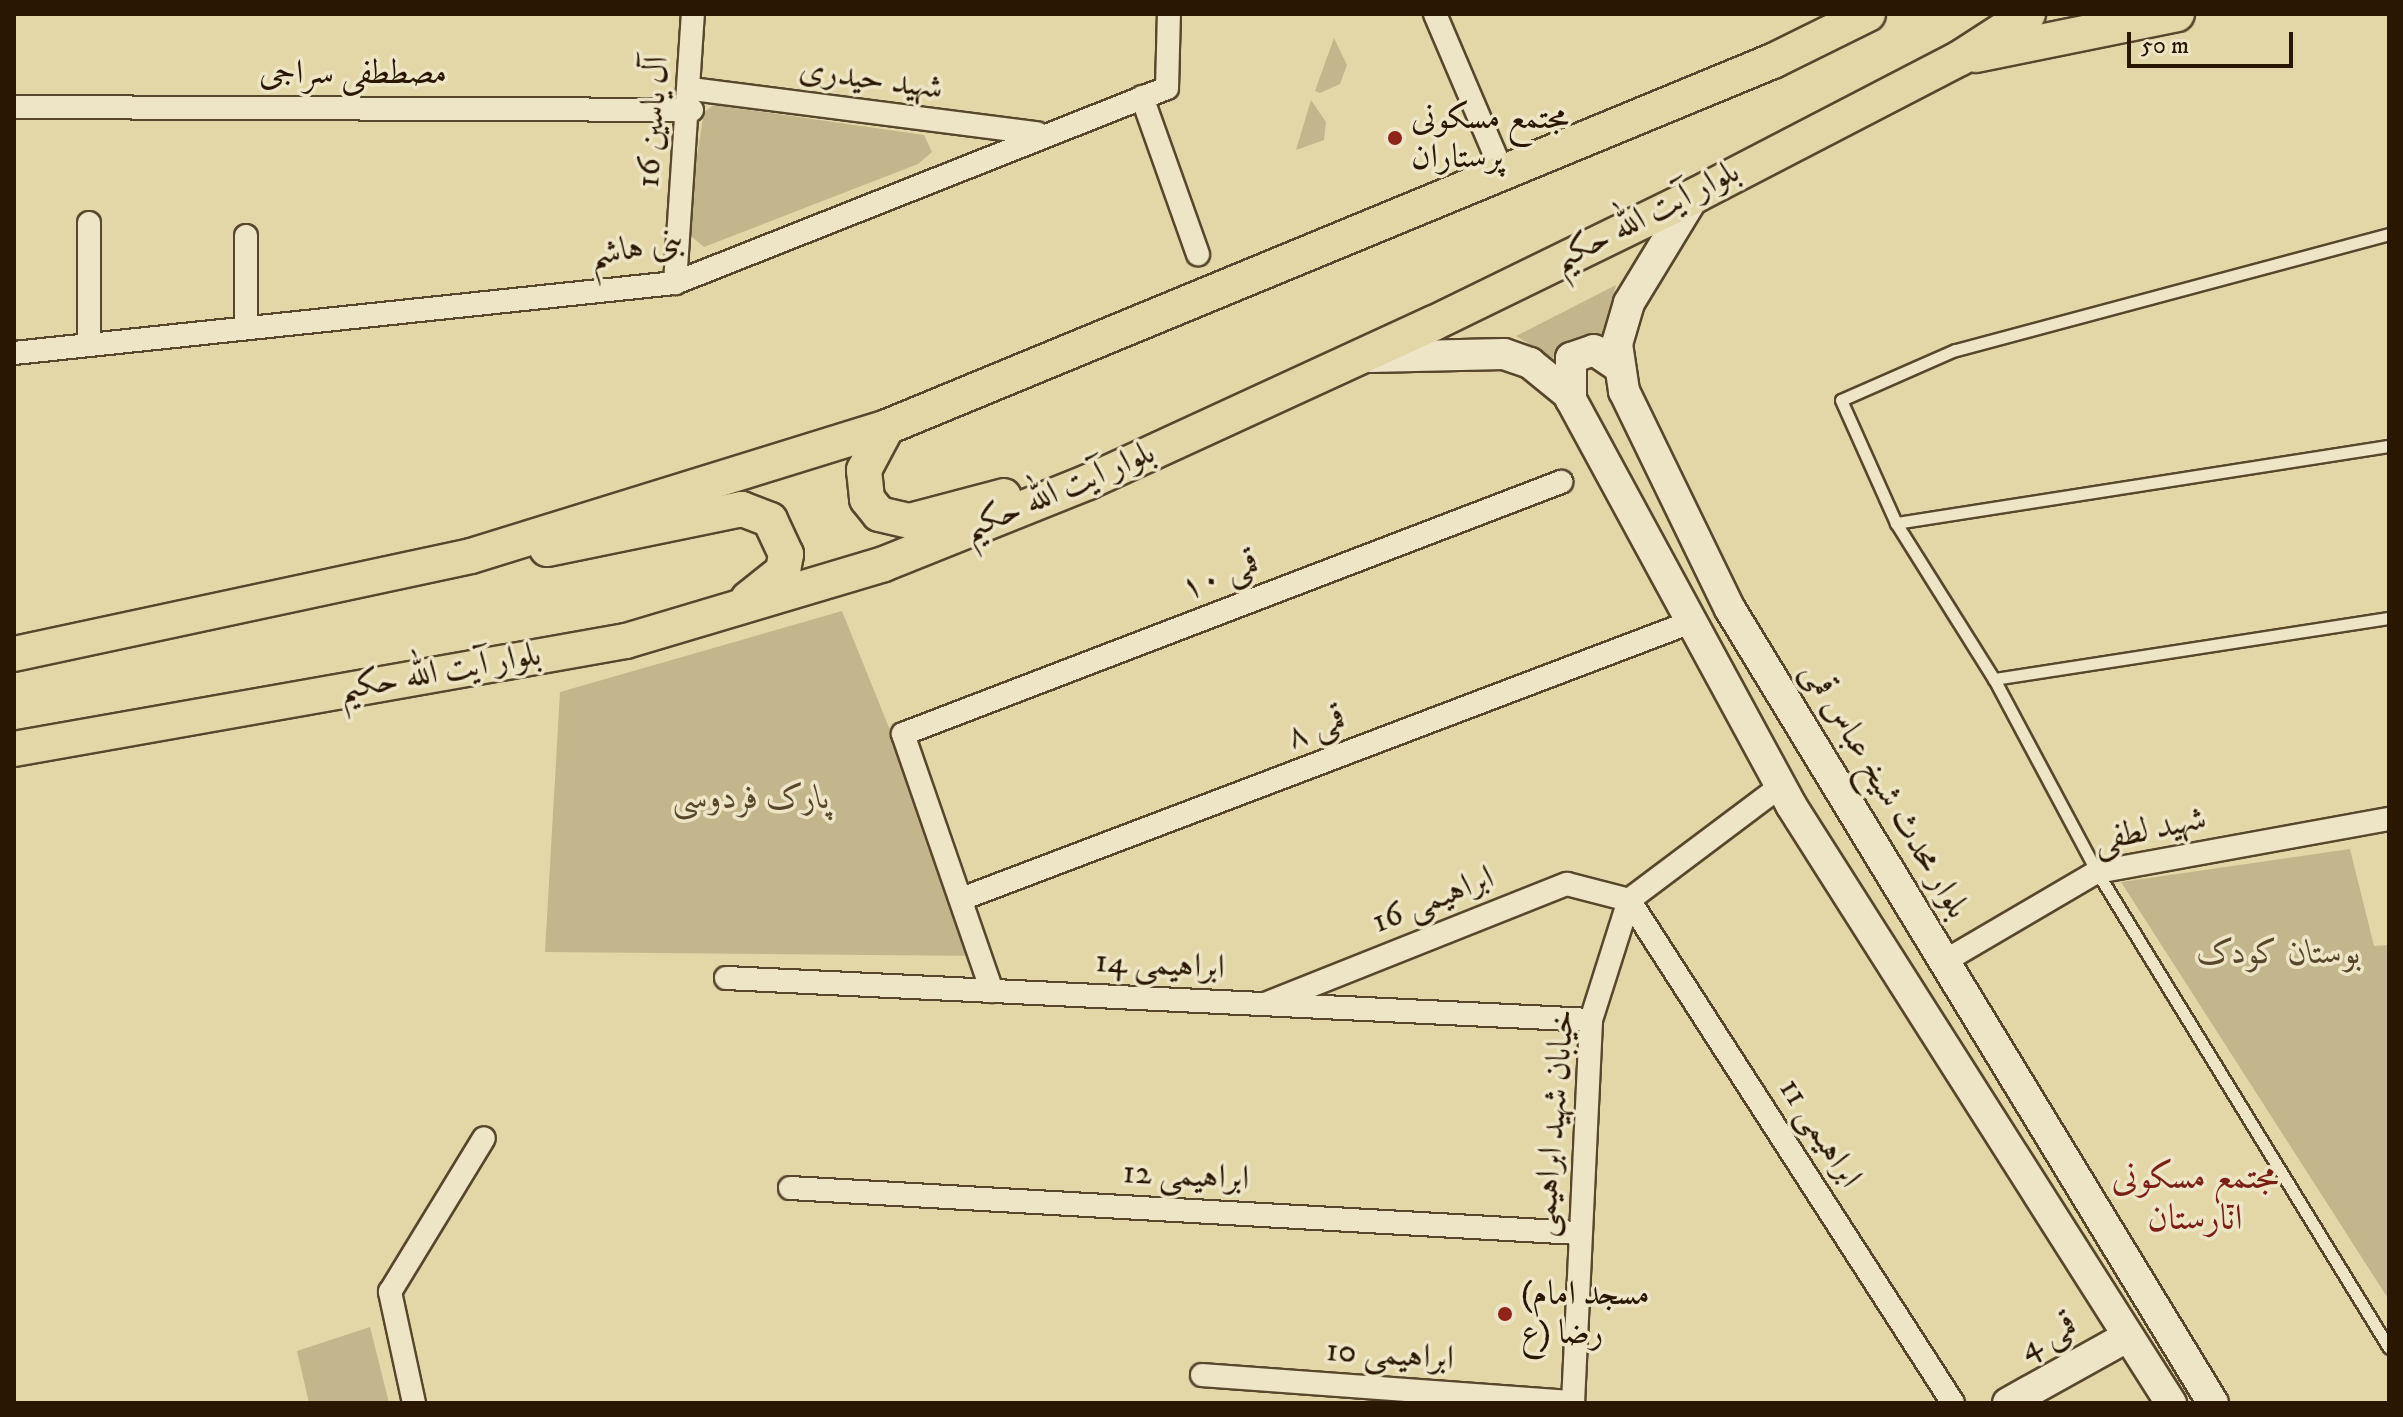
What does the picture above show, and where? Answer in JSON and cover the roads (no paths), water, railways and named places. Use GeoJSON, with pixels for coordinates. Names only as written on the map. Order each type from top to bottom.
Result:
{"type":"FeatureCollection","features":[{"type":"Feature","properties":{"kind":"main road"},"geometry":{"type":"LineString","coordinates":[[14,654],[471,556],[887,427],[1502,171],[1868,14]]}},
{"type":"Feature","properties":{"kind":"main road","name":"بلوار آیت الله حکیم"},"geometry":{"type":"LineString","coordinates":[[14,749],[626,641],[884,564],[1088,482],[1355,359],[1694,196],[1960,58],[2028,14]]}},
{"type":"Feature","properties":{"kind":"main road"},"geometry":{"type":"LineString","coordinates":[[1960,58],[2177,14]]}},
{"type":"Feature","properties":{"kind":"main road"},"geometry":{"type":"LineString","coordinates":[[1618,366],[1617,344],[1639,279],[1694,196]]}},
{"type":"Feature","properties":{"kind":"main road"},"geometry":{"type":"LineString","coordinates":[[1571,400],[1571,358],[1594,350],[1618,366]]}},
{"type":"Feature","properties":{"kind":"main road"},"geometry":{"type":"LineString","coordinates":[[1355,359],[1504,354],[1530,363],[1571,400],[1781,786],[2125,1338],[2171,1403]]}},
{"type":"Feature","properties":{"kind":"main road","name":"بلوار محدث شیخ عباس قمی"},"geometry":{"type":"LineString","coordinates":[[1618,366],[1730,609],[2213,1403]]}},
{"type":"Feature","properties":{"kind":"main road"},"geometry":{"type":"LineString","coordinates":[[887,427],[864,470],[867,499],[889,520],[1088,482]]}},
{"type":"Feature","properties":{"kind":"main road"},"geometry":{"type":"LineString","coordinates":[[471,556],[594,544],[714,513],[742,509],[770,520],[783,535],[783,571],[766,590],[708,618]]}},
{"type":"Feature","properties":{"kind":"main road","name":"قمی 4"},"geometry":{"type":"LineString","coordinates":[[2008,1403],[2125,1338]]}},
{"type":"Feature","properties":{"kind":"street","name":"آل یاسین 16"},"geometry":{"type":"LineString","coordinates":[[675,283],[692,99],[693,14]]}},
{"type":"Feature","properties":{"kind":"street","name":"بنی هاشم"},"geometry":{"type":"LineString","coordinates":[[14,353],[675,283],[1042,134],[1167,88],[1169,14]]}},
{"type":"Feature","properties":{"kind":"street"},"geometry":{"type":"LineString","coordinates":[[1435,14],[1502,171]]}},
{"type":"Feature","properties":{"kind":"street"},"geometry":{"type":"LineString","coordinates":[[1142,97],[1198,254]]}},
{"type":"Feature","properties":{"kind":"street","name":"مصططفی سراجی"},"geometry":{"type":"LineString","coordinates":[[14,107],[692,99]]}},
{"type":"Feature","properties":{"kind":"street","name":"شهید حیدری"},"geometry":{"type":"LineString","coordinates":[[692,99],[1042,134]]}},
{"type":"Feature","properties":{"kind":"street"},"geometry":{"type":"LineString","coordinates":[[89,223],[89,344]]}},
{"type":"Feature","properties":{"kind":"street"},"geometry":{"type":"LineString","coordinates":[[246,236],[246,328]]}},
{"type":"Feature","properties":{"kind":"street","name":"قمی ۱۰"},"geometry":{"type":"LineString","coordinates":[[964,898],[903,734],[1561,482]]}},
{"type":"Feature","properties":{"kind":"street","name":"قمی ۸"},"geometry":{"type":"LineString","coordinates":[[964,898],[1691,622]]}},
{"type":"Feature","properties":{"kind":"street"},"geometry":{"type":"LineString","coordinates":[[1629,900],[1781,786]]}},
{"type":"Feature","properties":{"kind":"street","name":"شهید لطفی"},"geometry":{"type":"LineString","coordinates":[[1945,961],[2097,872],[2389,819]]}},
{"type":"Feature","properties":{"kind":"street","name":"ابراهیمی 16"},"geometry":{"type":"LineString","coordinates":[[1265,1004],[1567,884],[1629,900]]}},
{"type":"Feature","properties":{"kind":"street"},"geometry":{"type":"LineString","coordinates":[[964,898],[992,991]]}},
{"type":"Feature","properties":{"kind":"street","name":"خیابان شهید ابراهیمی"},"geometry":{"type":"LineString","coordinates":[[1573,1403],[1578,1233],[1591,1020],[1629,900]]}},
{"type":"Feature","properties":{"kind":"street","name":"ابراهیمی 11"},"geometry":{"type":"LineString","coordinates":[[1629,900],[1953,1403]]}},
{"type":"Feature","properties":{"kind":"street","name":"ابراهیمی 14"},"geometry":{"type":"LineString","coordinates":[[726,978],[1591,1020]]}},
{"type":"Feature","properties":{"kind":"street"},"geometry":{"type":"LineString","coordinates":[[414,1403],[390,1292],[484,1138]]}},
{"type":"Feature","properties":{"kind":"street","name":"ابراهیمی 12"},"geometry":{"type":"LineString","coordinates":[[790,1188],[1578,1233]]}},
{"type":"Feature","properties":{"kind":"street","name":"ابراهیمی 10"},"geometry":{"type":"LineString","coordinates":[[1202,1375],[1573,1403]]}},
{"type":"Feature","properties":{"kind":"lane"},"geometry":{"type":"LineString","coordinates":[[2389,234],[1955,350],[1841,400],[1896,523],[1994,679],[2097,872],[2389,1348]]}},
{"type":"Feature","properties":{"kind":"lane"},"geometry":{"type":"LineString","coordinates":[[1896,523],[2389,446]]}},
{"type":"Feature","properties":{"kind":"lane"},"geometry":{"type":"LineString","coordinates":[[1994,679],[2389,618]]}},
{"type":"Feature","properties":{"kind":"place","name":"مجتمع مسکونی پرستاران"},"geometry":{"type":"Point","coordinates":[1395,138]}},
{"type":"Feature","properties":{"kind":"place","name":"(مسجد امام رضا (ع"},"geometry":{"type":"Point","coordinates":[1505,1314]}},
{"type":"Feature","properties":{"kind":"district","name":"مجتمع مسکونی انارستان"},"geometry":{"type":"Point","coordinates":[2195,1198]}},
{"type":"Feature","properties":{"kind":"park label","name":"پارک فردوسی"},"geometry":{"type":"Point","coordinates":[751,799]}},
{"type":"Feature","properties":{"kind":"park label","name":"بوستان کودک"},"geometry":{"type":"Point","coordinates":[2279,954]}}]}
